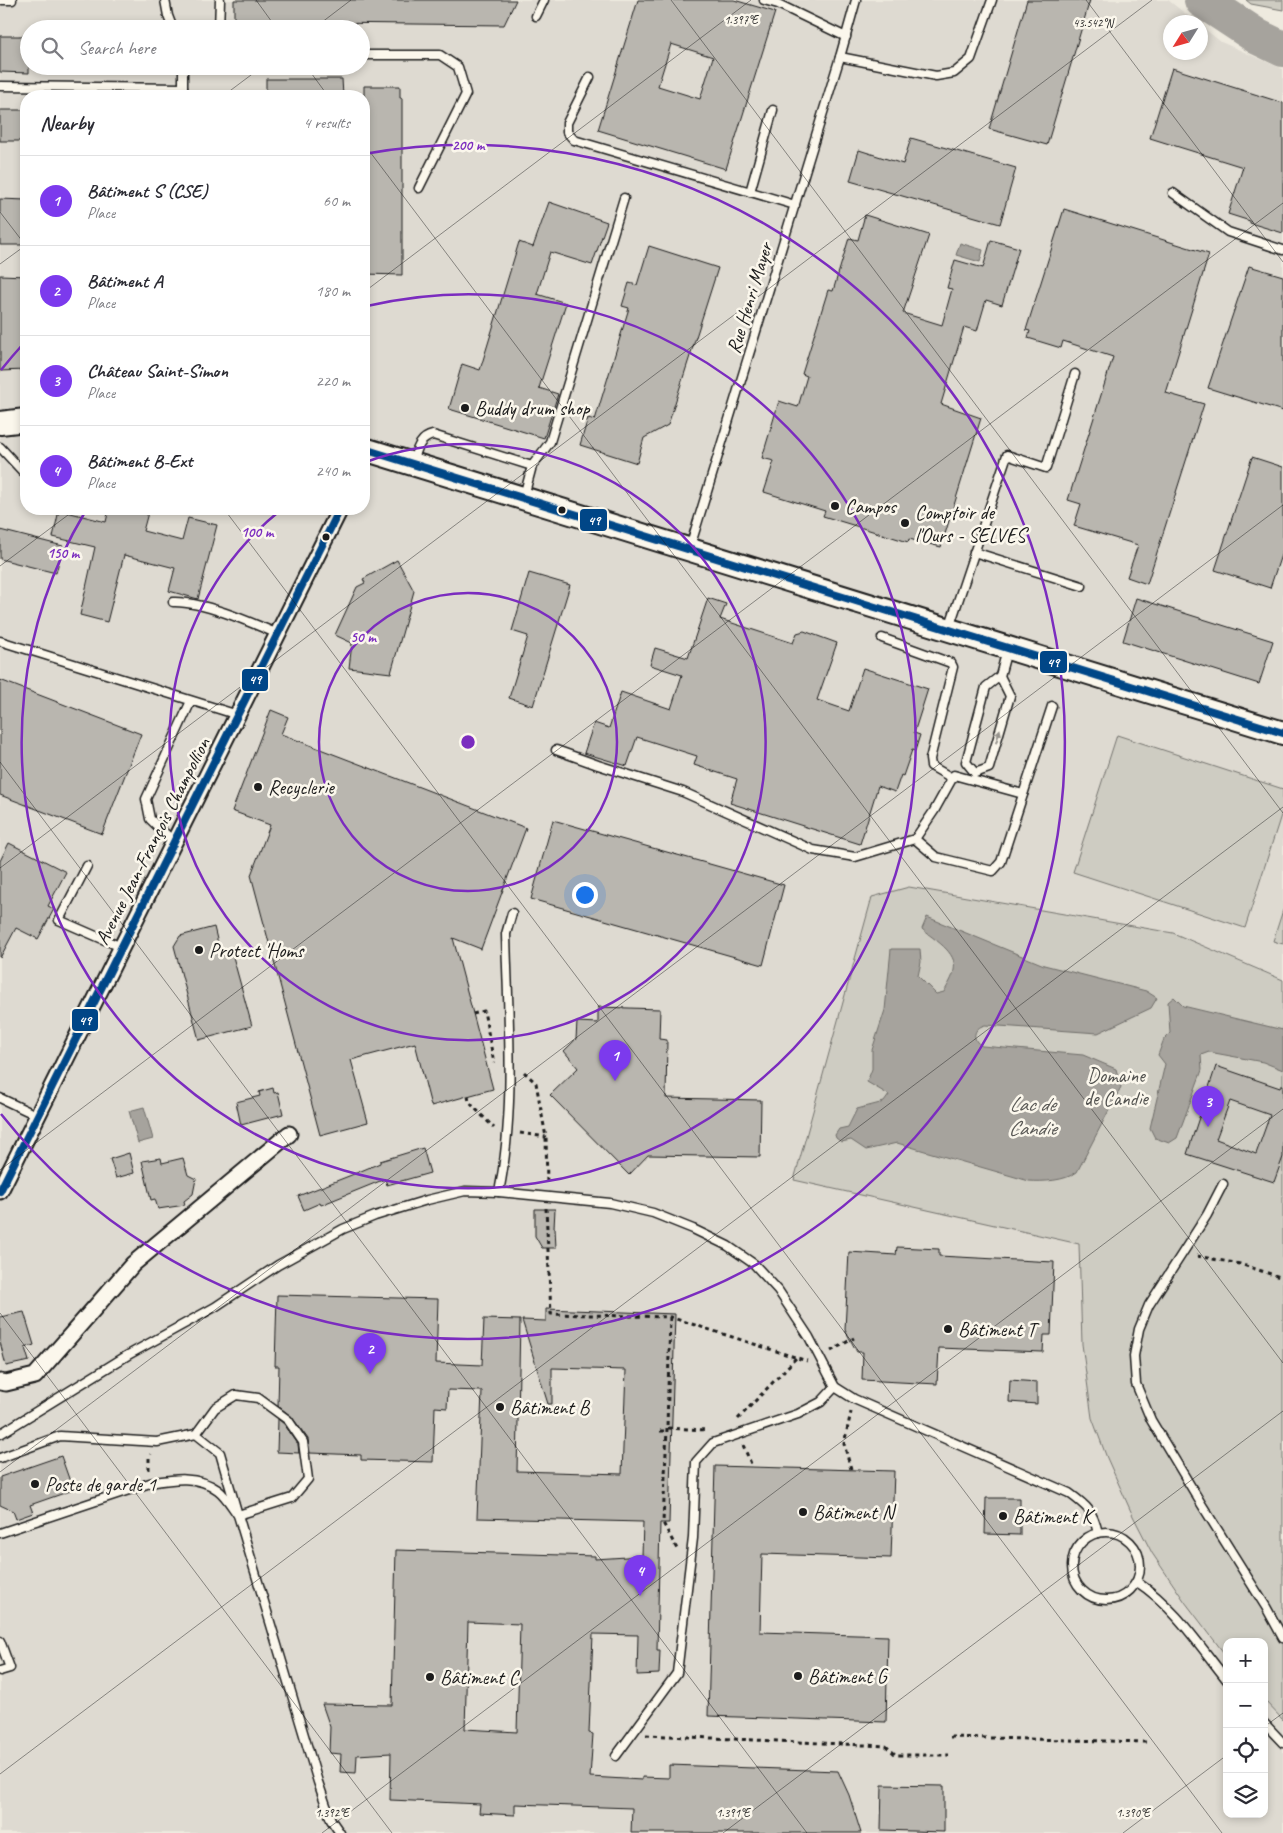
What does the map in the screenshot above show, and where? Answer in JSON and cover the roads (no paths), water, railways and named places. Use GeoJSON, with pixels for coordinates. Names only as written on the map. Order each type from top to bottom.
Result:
{"type":"FeatureCollection","features":[{"type":"Feature","properties":{"kind":"street"},"geometry":{"type":"LineString","coordinates":[[0,423],[20,421]]}},
{"type":"Feature","properties":{"kind":"street"},"geometry":{"type":"LineString","coordinates":[[370,451],[1283,733]]}},
{"type":"Feature","properties":{"kind":"street","name":"Avenue Jean-François Champollion"},"geometry":{"type":"LineString","coordinates":[[0,1191],[337,515]]}},
{"type":"Feature","properties":{"kind":"street"},"geometry":{"type":"LineString","coordinates":[[0,1382],[6,1383],[34,1376],[133,1264],[289,1134]]}},
{"type":"Feature","properties":{"kind":"lane"},"geometry":{"type":"LineString","coordinates":[[0,0],[12,0]]}},
{"type":"Feature","properties":{"kind":"lane"},"geometry":{"type":"LineString","coordinates":[[165,0],[170,20]]}},
{"type":"Feature","properties":{"kind":"lane"},"geometry":{"type":"LineString","coordinates":[[219,20],[220,0]]}},
{"type":"Feature","properties":{"kind":"lane"},"geometry":{"type":"LineString","coordinates":[[536,16],[544,0]]}},
{"type":"Feature","properties":{"kind":"lane"},"geometry":{"type":"LineString","coordinates":[[764,0],[778,4],[846,37]]}},
{"type":"Feature","properties":{"kind":"lane","name":"Rue Henri Mayer"},"geometry":{"type":"LineString","coordinates":[[690,549],[856,0]]}},
{"type":"Feature","properties":{"kind":"lane"},"geometry":{"type":"LineString","coordinates":[[840,57],[936,76],[954,73],[971,60],[992,0]]}},
{"type":"Feature","properties":{"kind":"lane"},"geometry":{"type":"LineString","coordinates":[[370,55],[440,55],[458,67],[466,94],[419,188]]}},
{"type":"Feature","properties":{"kind":"lane"},"geometry":{"type":"LineString","coordinates":[[183,75],[183,90]]}},
{"type":"Feature","properties":{"kind":"lane"},"geometry":{"type":"LineString","coordinates":[[590,77],[567,123],[567,132],[574,140],[795,205]]}},
{"type":"Feature","properties":{"kind":"lane"},"geometry":{"type":"LineString","coordinates":[[0,86],[122,90]]}},
{"type":"Feature","properties":{"kind":"lane"},"geometry":{"type":"LineString","coordinates":[[750,192],[774,110]]}},
{"type":"Feature","properties":{"kind":"lane"},"geometry":{"type":"LineString","coordinates":[[1173,192],[1228,232],[1283,250]]}},
{"type":"Feature","properties":{"kind":"lane"},"geometry":{"type":"LineString","coordinates":[[524,498],[532,466],[550,442],[624,198]]}},
{"type":"Feature","properties":{"kind":"lane"},"geometry":{"type":"LineString","coordinates":[[948,630],[1007,455],[1046,468],[1074,374]]}},
{"type":"Feature","properties":{"kind":"lane"},"geometry":{"type":"LineString","coordinates":[[412,464],[420,442],[433,435],[532,466]]}},
{"type":"Feature","properties":{"kind":"lane"},"geometry":{"type":"LineString","coordinates":[[0,447],[20,469]]}},
{"type":"Feature","properties":{"kind":"lane"},"geometry":{"type":"LineString","coordinates":[[974,552],[1082,586]]}},
{"type":"Feature","properties":{"kind":"lane"},"geometry":{"type":"LineString","coordinates":[[173,602],[182,601],[248,621],[278,634]]}},
{"type":"Feature","properties":{"kind":"lane"},"geometry":{"type":"LineString","coordinates":[[882,638],[951,663],[953,667],[930,759],[931,766],[952,778]]}},
{"type":"Feature","properties":{"kind":"lane"},"geometry":{"type":"LineString","coordinates":[[0,641],[238,715]]}},
{"type":"Feature","properties":{"kind":"lane"},"geometry":{"type":"LineString","coordinates":[[974,777],[966,762],[973,734],[986,687],[1000,676],[1007,648]]}},
{"type":"Feature","properties":{"kind":"lane"},"geometry":{"type":"LineString","coordinates":[[974,777],[989,768],[1010,696],[1000,676]]}},
{"type":"Feature","properties":{"kind":"lane"},"geometry":{"type":"LineString","coordinates":[[174,842],[150,819],[146,799],[191,701]]}},
{"type":"Feature","properties":{"kind":"lane"},"geometry":{"type":"LineString","coordinates":[[914,839],[936,857],[993,871],[1001,862],[1052,706]]}},
{"type":"Feature","properties":{"kind":"lane"},"geometry":{"type":"LineString","coordinates":[[556,750],[683,792],[813,850],[855,857],[914,839],[934,811],[954,775],[974,777],[1023,794]]}},
{"type":"Feature","properties":{"kind":"lane"},"geometry":{"type":"LineString","coordinates":[[88,866],[58,920],[121,947]]}},
{"type":"Feature","properties":{"kind":"lane"},"geometry":{"type":"LineString","coordinates":[[499,1192],[506,1160],[510,1070],[506,934],[512,914]]}},
{"type":"Feature","properties":{"kind":"lane"},"geometry":{"type":"LineString","coordinates":[[0,1098],[38,1116]]}},
{"type":"Feature","properties":{"kind":"lane"},"geometry":{"type":"LineString","coordinates":[[1224,1184],[1208,1215],[1149,1305],[1139,1330],[1134,1356],[1136,1384],[1151,1420],[1266,1606],[1283,1638]]}},
{"type":"Feature","properties":{"kind":"lane"},"geometry":{"type":"LineString","coordinates":[[0,1434],[128,1354],[215,1307],[278,1265],[343,1229],[375,1216],[427,1200],[465,1191],[499,1192],[610,1203],[652,1213],[693,1229],[728,1246],[754,1264],[778,1290],[809,1337],[835,1387],[854,1399],[1070,1493],[1085,1504],[1094,1517],[1098,1533]]}},
{"type":"Feature","properties":{"kind":"lane"},"geometry":{"type":"LineString","coordinates":[[616,1756],[676,1673],[693,1538],[696,1462],[713,1443],[798,1414],[821,1402],[835,1387]]}},
{"type":"Feature","properties":{"kind":"lane"},"geometry":{"type":"LineString","coordinates":[[0,1458],[60,1436],[157,1442],[196,1434],[215,1408],[236,1395],[258,1398],[288,1420],[303,1442],[308,1479],[292,1498],[238,1515]]}},
{"type":"Feature","properties":{"kind":"lane"},"geometry":{"type":"LineString","coordinates":[[196,1434],[220,1453],[318,1782],[331,1820],[340,1833]]}},
{"type":"Feature","properties":{"kind":"lane"},"geometry":{"type":"LineString","coordinates":[[0,1533],[150,1483],[172,1479],[198,1480],[219,1491],[238,1515]]}},
{"type":"Feature","properties":{"kind":"lane"},"geometry":{"type":"LineString","coordinates":[[1112,1532],[1128,1539],[1139,1554],[1141,1569],[1137,1582],[1126,1594],[1110,1600],[1093,1598],[1080,1588],[1072,1572],[1073,1558],[1081,1542],[1098,1533],[1112,1532]]}},
{"type":"Feature","properties":{"kind":"lane"},"geometry":{"type":"LineString","coordinates":[[1137,1582],[1154,1594],[1176,1616],[1223,1675]]}},
{"type":"Feature","properties":{"kind":"lane"},"geometry":{"type":"LineString","coordinates":[[0,1641],[10,1668],[0,1671]]}},
{"type":"Feature","properties":{"kind":"lane"},"geometry":{"type":"LineString","coordinates":[[1268,1726],[1283,1743]]}},
{"type":"Feature","properties":{"kind":"water"},"geometry":{"type":"Polygon","coordinates":[[[960,243],[983,250],[980,262],[956,255],[960,243]]]}},
{"type":"Feature","properties":{"kind":"water","name":"Lac de Candie"},"geometry":{"type":"Polygon","coordinates":[[[927,917],[1044,965],[1146,991],[1157,998],[1151,1008],[1098,1033],[985,1025],[976,1031],[976,1041],[982,1046],[1083,1055],[1116,1069],[1121,1087],[1077,1172],[1072,1175],[1054,1180],[1029,1181],[897,1143],[866,1150],[851,1140],[841,1142],[836,1138],[835,1135],[839,1129],[848,1127],[857,1109],[884,1102],[889,1095],[867,1082],[872,1069],[872,1050],[885,1010],[891,949],[920,949],[921,962],[918,976],[936,994],[944,992],[951,978],[954,970],[952,957],[944,946],[922,929],[927,917]]]}},
{"type":"Feature","properties":{"kind":"water"},"geometry":{"type":"Polygon","coordinates":[[[1174,997],[1183,1006],[1283,1030],[1283,1070],[1263,1062],[1209,1052],[1201,1055],[1202,1070],[1177,1138],[1169,1143],[1155,1138],[1150,1128],[1165,1064],[1158,1055],[1164,1039],[1170,1033],[1168,1002],[1174,997]]]}},
{"type":"Feature","properties":{"kind":"water"},"geometry":{"type":"Polygon","coordinates":[[[144,1107],[153,1139],[138,1143],[129,1111],[144,1107]]]}},
{"type":"Feature","properties":{"kind":"waterway"},"geometry":{"type":"LineString","coordinates":[[1202,0],[1258,37],[1283,49]]}},
{"type":"Feature","properties":{"kind":"place","name":"Buddy drum shop"},"geometry":{"type":"Point","coordinates":[465,408]}},
{"type":"Feature","properties":{"kind":"place","name":"Campos"},"geometry":{"type":"Point","coordinates":[835,506]}},
{"type":"Feature","properties":{"kind":"place","name":"Comptoir de l'Ours - SELVES"},"geometry":{"type":"Point","coordinates":[905,523]}},
{"type":"Feature","properties":{"kind":"place","name":"Recyclerie"},"geometry":{"type":"Point","coordinates":[258,787]}},
{"type":"Feature","properties":{"kind":"place","name":"Protect 'Homs"},"geometry":{"type":"Point","coordinates":[199,950]}},
{"type":"Feature","properties":{"kind":"place","name":"Bâtiment S (CSE)"},"geometry":{"type":"Point","coordinates":[615,1081]}},
{"type":"Feature","properties":{"kind":"place","name":"Château Saint-Simon"},"geometry":{"type":"Point","coordinates":[1208,1127]}},
{"type":"Feature","properties":{"kind":"place","name":"Bâtiment T"},"geometry":{"type":"Point","coordinates":[948,1329]}},
{"type":"Feature","properties":{"kind":"place","name":"Bâtiment A"},"geometry":{"type":"Point","coordinates":[370,1374]}},
{"type":"Feature","properties":{"kind":"place","name":"Bâtiment B"},"geometry":{"type":"Point","coordinates":[500,1407]}},
{"type":"Feature","properties":{"kind":"place","name":"Poste de garde 1"},"geometry":{"type":"Point","coordinates":[35,1484]}},
{"type":"Feature","properties":{"kind":"place","name":"Bâtiment N"},"geometry":{"type":"Point","coordinates":[803,1512]}},
{"type":"Feature","properties":{"kind":"place","name":"Bâtiment K"},"geometry":{"type":"Point","coordinates":[1003,1516]}},
{"type":"Feature","properties":{"kind":"place","name":"Bâtiment B-Ext"},"geometry":{"type":"Point","coordinates":[640,1596]}},
{"type":"Feature","properties":{"kind":"place","name":"Bâtiment G"},"geometry":{"type":"Point","coordinates":[798,1676]}},
{"type":"Feature","properties":{"kind":"place","name":"Bâtiment C"},"geometry":{"type":"Point","coordinates":[430,1677]}},
{"type":"Feature","properties":{"kind":"park label","name":"Domaine de Candie"},"geometry":{"type":"Point","coordinates":[1116,1086]}}]}
